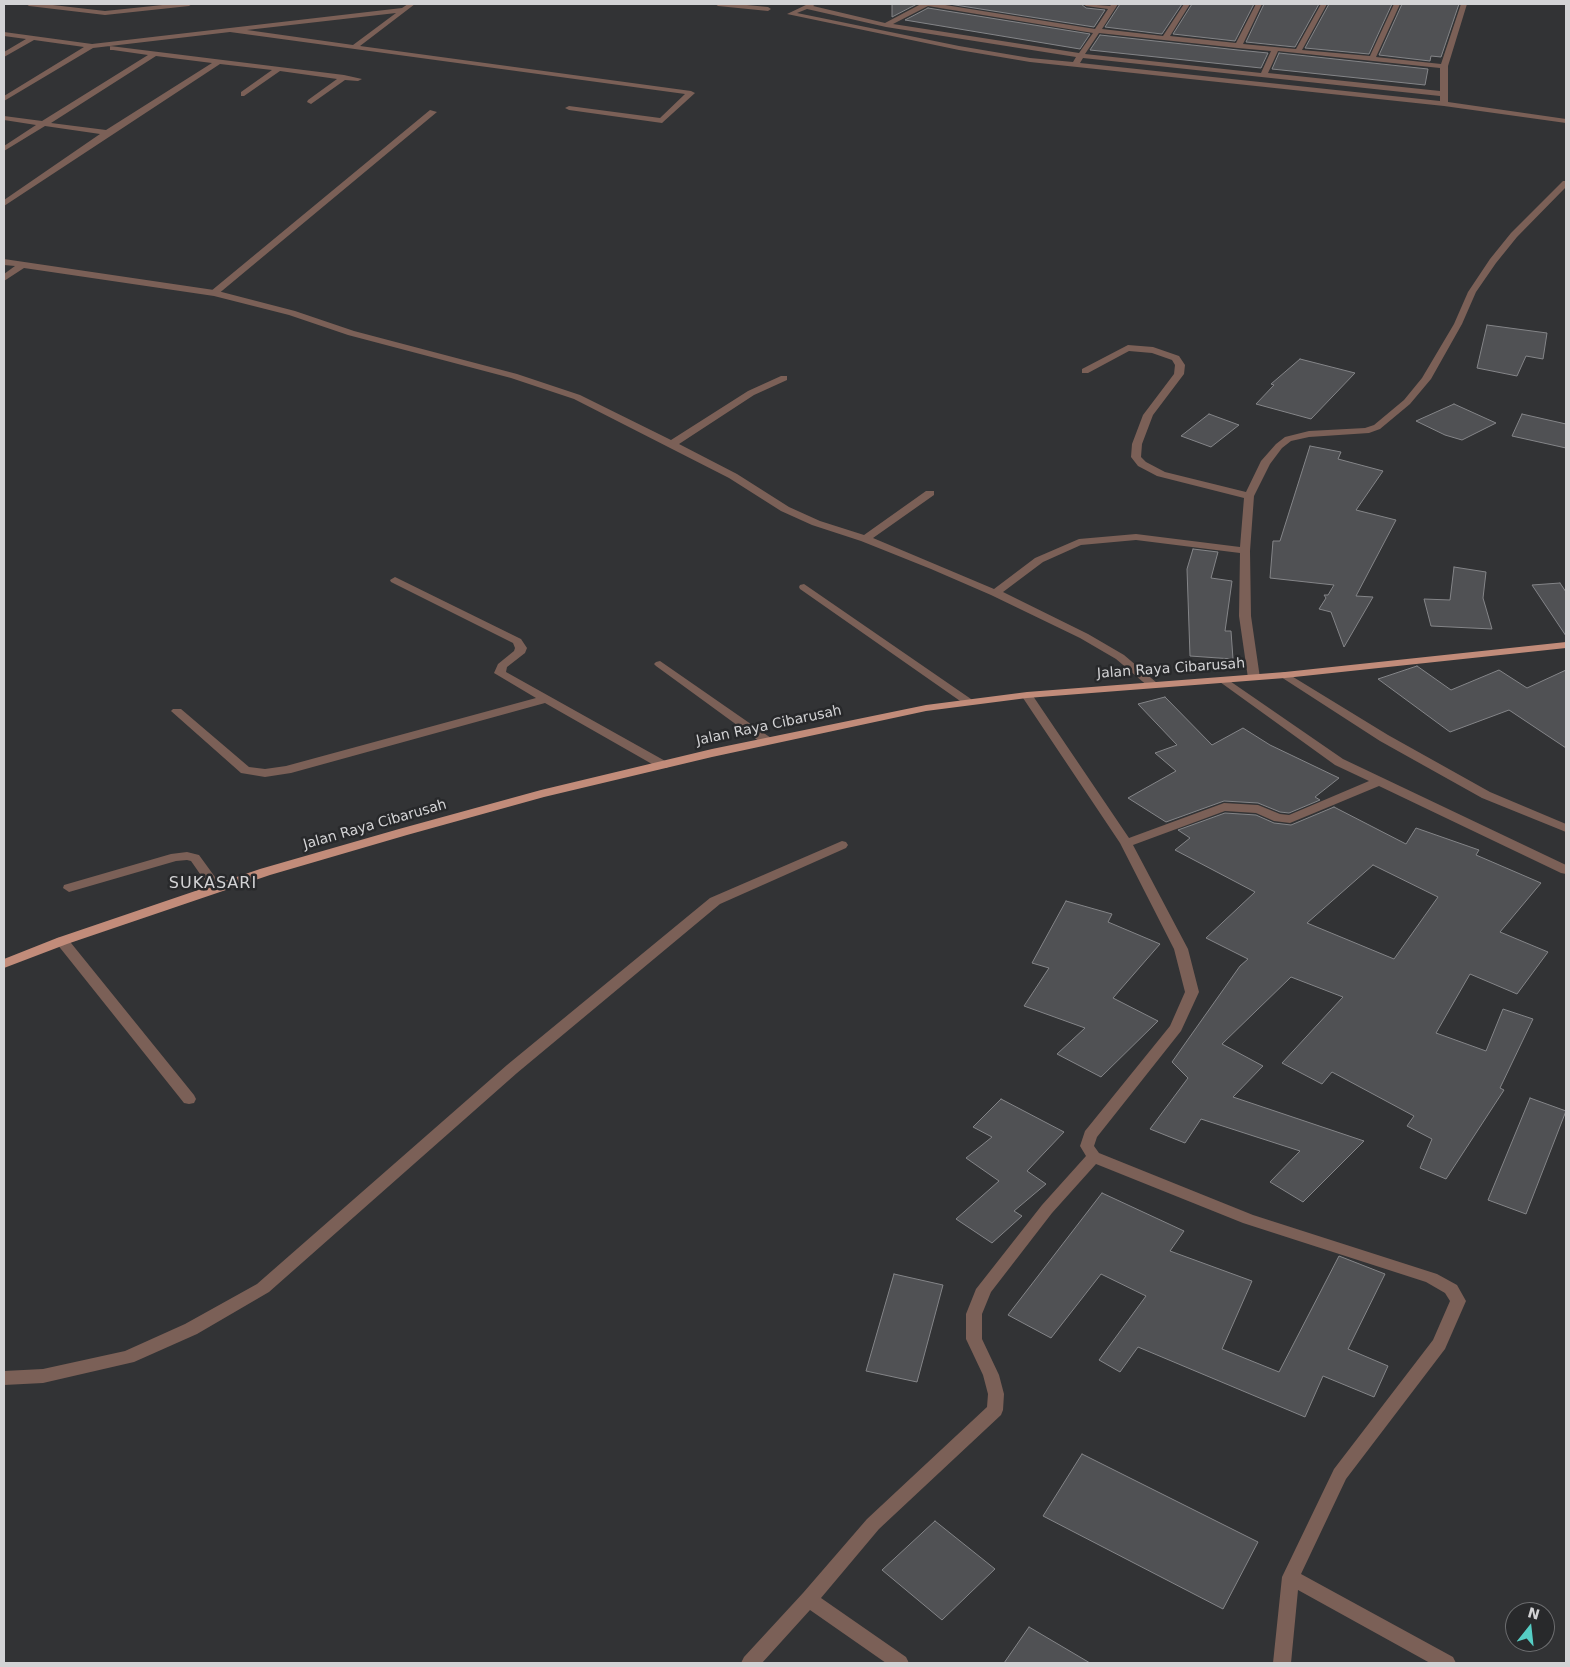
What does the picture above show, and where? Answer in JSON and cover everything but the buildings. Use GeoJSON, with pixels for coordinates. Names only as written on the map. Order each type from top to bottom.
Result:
{"type":"FeatureCollection","features":[{"type":"Feature","properties":{"kind":"main road","name":"Jalan Raya Cibarusah"},"geometry":{"type":"LineString","coordinates":[[4,964],[62,941],[265,872],[403,832],[541,794],[663,765],[766,741],[926,708],[967,701],[1027,695],[1285,675],[1566,644]]}},
{"type":"Feature","properties":{"kind":"street"},"geometry":{"type":"LineString","coordinates":[[29,4],[105,13],[189,4]]}},
{"type":"Feature","properties":{"kind":"street"},"geometry":{"type":"LineString","coordinates":[[354,47],[412,4]]}},
{"type":"Feature","properties":{"kind":"street"},"geometry":{"type":"LineString","coordinates":[[718,4],[779,12],[810,5],[886,25],[1081,56],[1444,94]]}},
{"type":"Feature","properties":{"kind":"street"},"geometry":{"type":"LineString","coordinates":[[742,4],[1001,56],[1444,104],[1566,121]]}},
{"type":"Feature","properties":{"kind":"street"},"geometry":{"type":"LineString","coordinates":[[886,25],[927,4],[1096,31],[1444,66]]}},
{"type":"Feature","properties":{"kind":"street"},"geometry":{"type":"LineString","coordinates":[[1086,4],[1114,6]]}},
{"type":"Feature","properties":{"kind":"street"},"geometry":{"type":"LineString","coordinates":[[1165,38],[1187,4]]}},
{"type":"Feature","properties":{"kind":"street"},"geometry":{"type":"LineString","coordinates":[[1238,46],[1258,4]]}},
{"type":"Feature","properties":{"kind":"street"},"geometry":{"type":"LineString","coordinates":[[1298,52],[1324,4]]}},
{"type":"Feature","properties":{"kind":"street"},"geometry":{"type":"LineString","coordinates":[[1372,59],[1397,4]]}},
{"type":"Feature","properties":{"kind":"street"},"geometry":{"type":"LineString","coordinates":[[1444,104],[1444,66],[1464,4]]}},
{"type":"Feature","properties":{"kind":"street"},"geometry":{"type":"LineString","coordinates":[[1075,65],[1114,6]]}},
{"type":"Feature","properties":{"kind":"street"},"geometry":{"type":"LineString","coordinates":[[4,99],[91,46],[404,10]]}},
{"type":"Feature","properties":{"kind":"street"},"geometry":{"type":"LineString","coordinates":[[230,30],[691,92],[662,121],[569,108]]}},
{"type":"Feature","properties":{"kind":"street"},"geometry":{"type":"LineString","coordinates":[[4,34],[358,79]]}},
{"type":"Feature","properties":{"kind":"street"},"geometry":{"type":"LineString","coordinates":[[4,55],[33,38]]}},
{"type":"Feature","properties":{"kind":"street"},"geometry":{"type":"LineString","coordinates":[[1264,75],[1275,49]]}},
{"type":"Feature","properties":{"kind":"street"},"geometry":{"type":"LineString","coordinates":[[4,149],[155,53]]}},
{"type":"Feature","properties":{"kind":"street"},"geometry":{"type":"LineString","coordinates":[[4,204],[106,133],[218,61]]}},
{"type":"Feature","properties":{"kind":"street"},"geometry":{"type":"LineString","coordinates":[[244,94],[280,69]]}},
{"type":"Feature","properties":{"kind":"street"},"geometry":{"type":"LineString","coordinates":[[311,102],[344,77]]}},
{"type":"Feature","properties":{"kind":"street"},"geometry":{"type":"LineString","coordinates":[[214,293],[433,112]]}},
{"type":"Feature","properties":{"kind":"street"},"geometry":{"type":"LineString","coordinates":[[4,118],[106,133]]}},
{"type":"Feature","properties":{"kind":"street"},"geometry":{"type":"LineString","coordinates":[[1254,678],[1245,616],[1245,551],[1249,496],[1265,463],[1278,446],[1288,439],[1309,434],[1366,431],[1378,428],[1407,402],[1426,379],[1458,324],[1472,292],[1494,261],[1514,235],[1566,183]]}},
{"type":"Feature","properties":{"kind":"street"},"geometry":{"type":"LineString","coordinates":[[4,262],[214,293],[292,313],[351,333],[514,376],[585,401],[733,476],[785,509],[816,523],[865,539],[995,593],[1091,640],[1120,657],[1153,685]]}},
{"type":"Feature","properties":{"kind":"street"},"geometry":{"type":"LineString","coordinates":[[4,278],[22,266]]}},
{"type":"Feature","properties":{"kind":"street"},"geometry":{"type":"LineString","coordinates":[[1085,371],[1128,348],[1153,350],[1176,358],[1180,365],[1179,374],[1148,415],[1137,444],[1136,457],[1142,464],[1161,474],[1249,496]]}},
{"type":"Feature","properties":{"kind":"street"},"geometry":{"type":"LineString","coordinates":[[672,444],[751,393],[784,378]]}},
{"type":"Feature","properties":{"kind":"street"},"geometry":{"type":"LineString","coordinates":[[865,539],[930,493]]}},
{"type":"Feature","properties":{"kind":"street"},"geometry":{"type":"LineString","coordinates":[[995,593],[1039,560],[1079,542],[1136,537],[1245,551]]}},
{"type":"Feature","properties":{"kind":"street"},"geometry":{"type":"LineString","coordinates":[[395,580],[517,641],[521,648],[519,653],[502,666],[500,673],[663,765]]}},
{"type":"Feature","properties":{"kind":"street"},"geometry":{"type":"LineString","coordinates":[[804,587],[967,701]]}},
{"type":"Feature","properties":{"kind":"street"},"geometry":{"type":"LineString","coordinates":[[660,664],[766,741]]}},
{"type":"Feature","properties":{"kind":"street"},"geometry":{"type":"LineString","coordinates":[[1285,675],[1384,738],[1486,795],[1566,828]]}},
{"type":"Feature","properties":{"kind":"street"},"geometry":{"type":"LineString","coordinates":[[1224,680],[1339,762],[1566,870]]}},
{"type":"Feature","properties":{"kind":"street"},"geometry":{"type":"LineString","coordinates":[[1027,695],[1126,843],[1181,949],[1192,992],[1176,1028],[1090,1135],[1087,1146],[1094,1157],[1248,1219],[1431,1278],[1450,1289],[1458,1301],[1439,1344],[1340,1474],[1291,1577],[1282,1663]]}},
{"type":"Feature","properties":{"kind":"street"},"geometry":{"type":"LineString","coordinates":[[177,712],[245,770],[265,773],[287,770],[547,699]]}},
{"type":"Feature","properties":{"kind":"street"},"geometry":{"type":"LineString","coordinates":[[1126,843],[1224,807],[1258,809],[1278,818],[1290,819],[1380,781]]}},
{"type":"Feature","properties":{"kind":"street"},"geometry":{"type":"LineString","coordinates":[[4,1378],[43,1376],[128,1357],[191,1329],[263,1288],[512,1068],[715,901],[842,845]]}},
{"type":"Feature","properties":{"kind":"street"},"geometry":{"type":"LineString","coordinates":[[69,888],[175,857],[187,856],[195,858],[217,888]]}},
{"type":"Feature","properties":{"kind":"street"},"geometry":{"type":"LineString","coordinates":[[62,941],[189,1099]]}},
{"type":"Feature","properties":{"kind":"street"},"geometry":{"type":"LineString","coordinates":[[750,1663],[809,1599],[873,1524],[995,1410],[996,1394],[991,1375],[974,1338],[974,1314],[984,1289],[1047,1209],[1094,1157]]}},
{"type":"Feature","properties":{"kind":"street"},"geometry":{"type":"LineString","coordinates":[[1291,1577],[1447,1663]]}},
{"type":"Feature","properties":{"kind":"street"},"geometry":{"type":"LineString","coordinates":[[809,1599],[900,1663]]}},
{"type":"Feature","properties":{"kind":"district","name":"SUKASARI"},"geometry":{"type":"Point","coordinates":[213,884]}}]}
